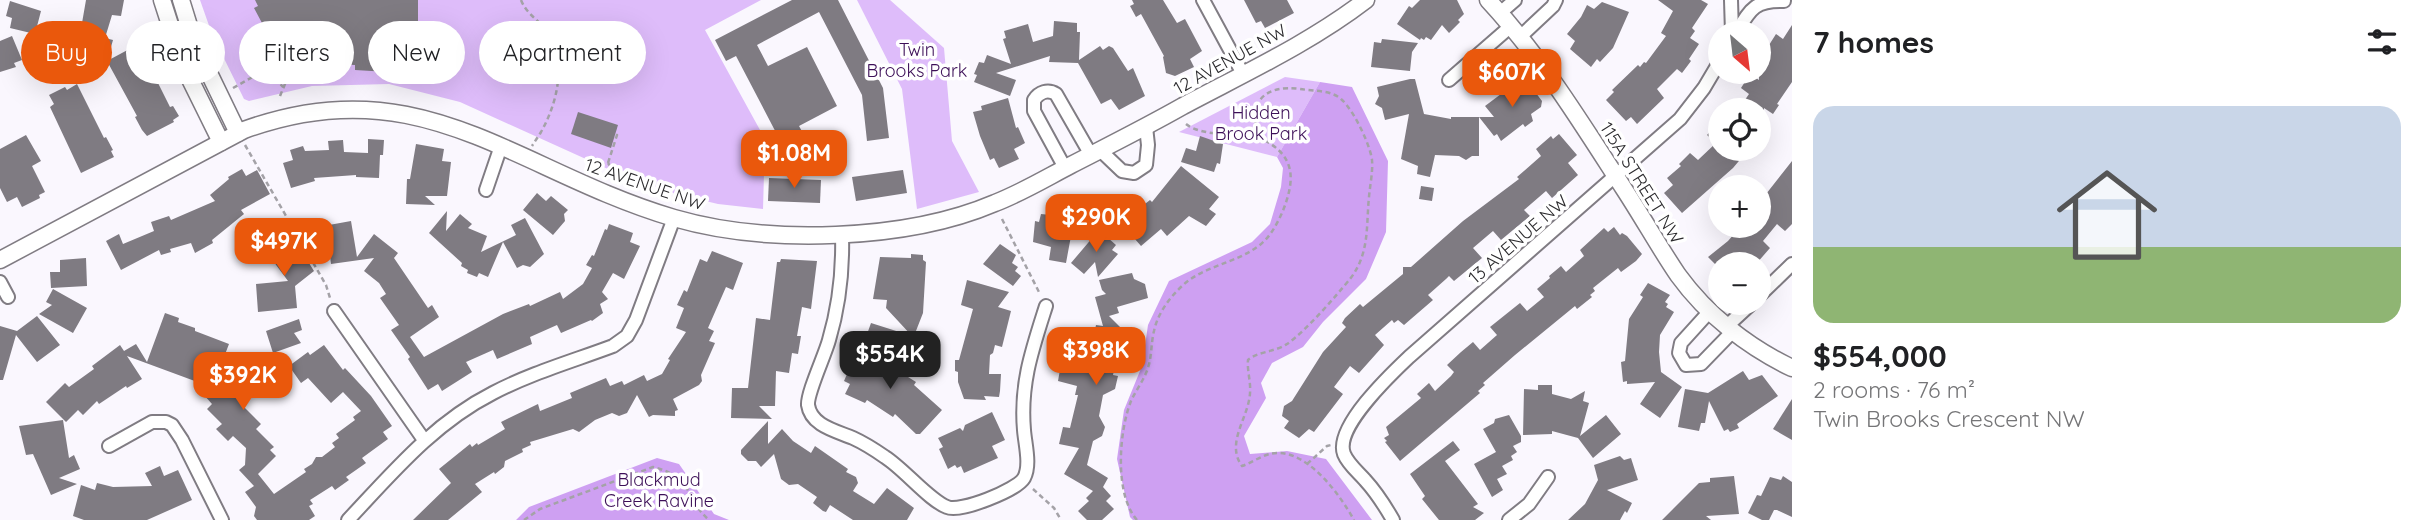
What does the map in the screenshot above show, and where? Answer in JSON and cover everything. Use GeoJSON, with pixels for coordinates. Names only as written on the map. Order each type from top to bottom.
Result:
{"type":"FeatureCollection","features":[{"type":"Feature","properties":{"kind":"street"},"geometry":{"type":"LineString","coordinates":[[162,0],[183,65],[221,142]]}},
{"type":"Feature","properties":{"kind":"street"},"geometry":{"type":"LineString","coordinates":[[181,0],[197,50],[242,139]]}},
{"type":"Feature","properties":{"kind":"street"},"geometry":{"type":"LineString","coordinates":[[1203,0],[1243,74]]}},
{"type":"Feature","properties":{"kind":"street","name":"12 AVENUE NW"},"geometry":{"type":"LineString","coordinates":[[0,260],[221,142],[242,139],[261,124],[321,110],[361,109],[402,113],[447,124],[586,186],[674,218],[756,233],[842,234],[930,224],[995,204],[1146,127],[1330,26],[1366,0]]}},
{"type":"Feature","properties":{"kind":"street","name":"115A STREET NW"},"geometry":{"type":"LineString","coordinates":[[1488,0],[1564,96],[1679,277],[1708,309]]}},
{"type":"Feature","properties":{"kind":"street"},"geometry":{"type":"LineString","coordinates":[[1500,13],[1515,0]]}},
{"type":"Feature","properties":{"kind":"street"},"geometry":{"type":"LineString","coordinates":[[1449,80],[1553,6],[1556,0]]}},
{"type":"Feature","properties":{"kind":"street"},"geometry":{"type":"LineString","coordinates":[[1731,0],[1733,21]]}},
{"type":"Feature","properties":{"kind":"street"},"geometry":{"type":"LineString","coordinates":[[1742,21],[1758,4],[1770,0],[1786,3]]}},
{"type":"Feature","properties":{"kind":"street","name":"13 AVENUE NW"},"geometry":{"type":"LineString","coordinates":[[1342,445],[1348,428],[1394,371],[1681,119],[1708,81]]}},
{"type":"Feature","properties":{"kind":"street"},"geometry":{"type":"LineString","coordinates":[[1065,168],[1034,111],[1034,100],[1040,94],[1048,91],[1056,94],[1095,152],[1122,171],[1134,173],[1146,164],[1146,127]]}},
{"type":"Feature","properties":{"kind":"street"},"geometry":{"type":"LineString","coordinates":[[486,190],[501,146]]}},
{"type":"Feature","properties":{"kind":"street"},"geometry":{"type":"LineString","coordinates":[[348,520],[424,440],[458,413],[522,379],[613,346],[626,336],[636,320],[674,218]]}},
{"type":"Feature","properties":{"kind":"street"},"geometry":{"type":"LineString","coordinates":[[842,234],[842,265],[836,313],[821,367],[808,399],[811,414],[823,425],[855,439],[891,461],[938,502],[951,509],[968,506],[1008,490],[1022,480],[1027,462],[1022,404],[1024,380],[1046,306]]}},
{"type":"Feature","properties":{"kind":"street"},"geometry":{"type":"LineString","coordinates":[[1771,284],[1792,264]]}},
{"type":"Feature","properties":{"kind":"street"},"geometry":{"type":"LineString","coordinates":[[0,282],[8,297]]}},
{"type":"Feature","properties":{"kind":"street"},"geometry":{"type":"LineString","coordinates":[[334,311],[424,440]]}},
{"type":"Feature","properties":{"kind":"street"},"geometry":{"type":"LineString","coordinates":[[1708,313],[1681,343],[1679,353],[1682,363],[1690,366],[1701,364],[1741,315]]}},
{"type":"Feature","properties":{"kind":"street","name":"115A STREET NW"},"geometry":{"type":"LineString","coordinates":[[1715,315],[1761,352],[1792,368]]}},
{"type":"Feature","properties":{"kind":"street"},"geometry":{"type":"LineString","coordinates":[[109,446],[152,422],[172,425],[222,520]]}},
{"type":"Feature","properties":{"kind":"street"},"geometry":{"type":"LineString","coordinates":[[1342,445],[1346,457],[1376,493],[1393,520]]}},
{"type":"Feature","properties":{"kind":"street"},"geometry":{"type":"LineString","coordinates":[[1509,520],[1529,504],[1548,477]]}},
{"type":"Feature","properties":{"kind":"path"},"geometry":{"type":"LineString","coordinates":[[521,0],[549,37],[556,54],[558,69],[554,103],[532,146]]}},
{"type":"Feature","properties":{"kind":"path"},"geometry":{"type":"LineString","coordinates":[[233,88],[240,84]]}},
{"type":"Feature","properties":{"kind":"path"},"geometry":{"type":"LineString","coordinates":[[280,84],[283,87]]}},
{"type":"Feature","properties":{"kind":"path"},"geometry":{"type":"LineString","coordinates":[[280,96],[284,84]]}},
{"type":"Feature","properties":{"kind":"path"},"geometry":{"type":"LineString","coordinates":[[1260,138],[1253,121],[1254,111],[1257,103],[1271,91],[1295,88],[1333,94],[1343,100],[1353,114],[1372,161],[1368,233],[1354,272],[1289,343],[1271,352],[1253,355],[1248,360],[1250,393],[1235,442],[1240,465],[1246,465],[1265,455],[1280,453],[1307,464],[1328,481],[1354,520]]}},
{"type":"Feature","properties":{"kind":"path"},"geometry":{"type":"LineString","coordinates":[[1137,520],[1133,516],[1125,492],[1120,452],[1125,419],[1148,369],[1154,328],[1172,296],[1190,278],[1263,243],[1279,221],[1292,181],[1288,163],[1279,149],[1260,138],[1207,131],[1186,124]]}},
{"type":"Feature","properties":{"kind":"path"},"geometry":{"type":"LineString","coordinates":[[608,163],[615,135]]}},
{"type":"Feature","properties":{"kind":"path"},"geometry":{"type":"LineString","coordinates":[[242,139],[326,285],[334,311]]}},
{"type":"Feature","properties":{"kind":"path"},"geometry":{"type":"LineString","coordinates":[[591,165],[608,163]]}},
{"type":"Feature","properties":{"kind":"path"},"geometry":{"type":"LineString","coordinates":[[608,163],[617,177]]}},
{"type":"Feature","properties":{"kind":"path"},"geometry":{"type":"LineString","coordinates":[[1002,219],[1046,306]]}},
{"type":"Feature","properties":{"kind":"path"},"geometry":{"type":"LineString","coordinates":[[1307,464],[1327,446],[1342,445]]}},
{"type":"Feature","properties":{"kind":"path"},"geometry":{"type":"LineString","coordinates":[[524,520],[540,509],[653,467],[672,472],[685,483],[697,509],[709,520]]}},
{"type":"Feature","properties":{"kind":"path"},"geometry":{"type":"LineString","coordinates":[[1022,480],[1054,508],[1061,520]]}},
{"type":"Feature","properties":{"kind":"green space"},"geometry":{"type":"Polygon","coordinates":[[[200,0],[761,0],[705,30],[765,139],[763,209],[718,204],[630,179],[460,102],[389,84],[312,86],[249,101],[244,99],[225,60],[225,21],[207,21],[200,0]]]}},
{"type":"Feature","properties":{"kind":"green space","name":"Twin Brooks Park"},"geometry":{"type":"Polygon","coordinates":[[[857,0],[890,0],[944,48],[952,141],[979,192],[917,209],[902,89],[857,0]]]}},
{"type":"Feature","properties":{"kind":"green space","name":"Hidden Brook Park"},"geometry":{"type":"Polygon","coordinates":[[[1285,77],[1320,82],[1277,157],[1179,132],[1285,77]]]}},
{"type":"Feature","properties":{"kind":"green space"},"geometry":{"type":"Polygon","coordinates":[[[1320,82],[1352,87],[1388,161],[1386,232],[1366,279],[1323,322],[1303,347],[1272,363],[1261,383],[1266,398],[1244,436],[1250,454],[1287,451],[1326,459],[1372,520],[1133,520],[1130,517],[1117,459],[1124,410],[1142,366],[1148,325],[1169,281],[1252,242],[1270,224],[1281,187],[1283,168],[1277,157],[1320,82]]]}},
{"type":"Feature","properties":{"kind":"green space","name":"Blackmud Creek Ravine"},"geometry":{"type":"Polygon","coordinates":[[[657,458],[679,464],[714,514],[729,520],[516,520],[529,507],[657,458]]]}},
{"type":"Feature","properties":{"kind":"building"},"geometry":{"type":"Polygon","coordinates":[[[86,0],[124,0],[121,16],[112,15],[110,21],[82,21],[86,0]]]}},
{"type":"Feature","properties":{"kind":"building"},"geometry":{"type":"Polygon","coordinates":[[[255,0],[418,0],[418,21],[368,21],[368,71],[355,70],[354,21],[261,21],[254,8],[258,6],[255,0]]]}},
{"type":"Feature","properties":{"kind":"building"},"geometry":{"type":"Polygon","coordinates":[[[792,0],[838,0],[883,88],[889,138],[867,141],[862,95],[819,12],[757,45],[768,66],[807,47],[837,106],[799,126],[804,135],[783,146],[736,56],[726,61],[715,40],[792,0]]]}},
{"type":"Feature","properties":{"kind":"building"},"geometry":{"type":"Polygon","coordinates":[[[1132,0],[1163,0],[1177,23],[1185,19],[1202,51],[1190,59],[1194,67],[1175,76],[1166,73],[1164,56],[1141,14],[1136,17],[1130,6],[1134,4],[1132,0]]]}},
{"type":"Feature","properties":{"kind":"building"},"geometry":{"type":"Polygon","coordinates":[[[1244,0],[1287,0],[1294,13],[1265,28],[1261,21],[1256,23],[1244,0]]]}},
{"type":"Feature","properties":{"kind":"building"},"geometry":{"type":"Polygon","coordinates":[[[1420,0],[1457,0],[1464,14],[1449,33],[1442,25],[1431,40],[1426,37],[1420,40],[1397,24],[1409,6],[1412,8],[1420,0]]]}},
{"type":"Feature","properties":{"kind":"building"},"geometry":{"type":"Polygon","coordinates":[[[1658,0],[1701,0],[1708,4],[1692,28],[1695,31],[1690,38],[1699,44],[1689,59],[1691,61],[1682,73],[1677,69],[1657,89],[1664,98],[1637,124],[1631,117],[1626,121],[1606,100],[1614,92],[1612,90],[1638,65],[1640,67],[1646,63],[1666,36],[1661,33],[1673,11],[1658,0]]]}},
{"type":"Feature","properties":{"kind":"building"},"geometry":{"type":"Polygon","coordinates":[[[10,1],[41,11],[38,21],[21,21],[21,31],[10,28],[12,18],[6,16],[10,1]]]}},
{"type":"Feature","properties":{"kind":"building"},"geometry":{"type":"Polygon","coordinates":[[[1602,2],[1629,12],[1613,48],[1600,62],[1597,59],[1591,67],[1570,49],[1575,41],[1567,34],[1587,5],[1594,9],[1602,2]]]}},
{"type":"Feature","properties":{"kind":"building"},"geometry":{"type":"Polygon","coordinates":[[[1054,21],[1077,23],[1077,32],[1080,32],[1079,60],[1100,46],[1103,50],[1109,46],[1113,48],[1128,71],[1133,68],[1145,96],[1119,110],[1111,99],[1101,104],[1078,63],[1049,62],[1050,56],[996,73],[1016,80],[1010,96],[974,82],[979,62],[984,63],[987,55],[1011,64],[1003,39],[1006,38],[1004,31],[1028,24],[1033,42],[1053,36],[1054,21]]]}},
{"type":"Feature","properties":{"kind":"building"},"geometry":{"type":"Polygon","coordinates":[[[1792,25],[1792,82],[1773,114],[1771,98],[1746,98],[1749,94],[1741,88],[1744,84],[1771,84],[1771,42],[1776,34],[1783,39],[1792,25]]]}},
{"type":"Feature","properties":{"kind":"building"},"geometry":{"type":"Polygon","coordinates":[[[12,36],[21,60],[14,63],[16,67],[0,72],[0,41],[12,36]]]}},
{"type":"Feature","properties":{"kind":"building"},"geometry":{"type":"Polygon","coordinates":[[[1382,39],[1418,43],[1412,52],[1410,71],[1371,67],[1374,42],[1381,43],[1382,39]]]}},
{"type":"Feature","properties":{"kind":"building"},"geometry":{"type":"Polygon","coordinates":[[[126,51],[126,84],[158,84],[170,107],[173,106],[179,116],[174,122],[147,136],[135,117],[137,116],[112,70],[112,58],[126,51]]]}},
{"type":"Feature","properties":{"kind":"building"},"geometry":{"type":"Polygon","coordinates":[[[1415,79],[1424,114],[1451,119],[1479,117],[1479,156],[1466,160],[1459,156],[1435,155],[1430,177],[1417,174],[1418,166],[1401,159],[1409,114],[1385,120],[1382,108],[1375,104],[1379,96],[1377,87],[1415,79]]]}},
{"type":"Feature","properties":{"kind":"building"},"geometry":{"type":"Polygon","coordinates":[[[1509,79],[1514,85],[1526,80],[1542,101],[1541,107],[1531,114],[1533,121],[1525,127],[1523,124],[1501,141],[1479,117],[1494,117],[1485,106],[1501,94],[1497,88],[1509,79]]]}},
{"type":"Feature","properties":{"kind":"building"},"geometry":{"type":"Polygon","coordinates":[[[77,84],[104,138],[106,137],[113,150],[111,151],[114,157],[81,173],[50,107],[54,104],[49,95],[65,87],[67,90],[77,84]]]}},
{"type":"Feature","properties":{"kind":"building"},"geometry":{"type":"Polygon","coordinates":[[[1008,98],[1016,128],[1018,127],[1025,143],[1014,149],[1019,159],[999,168],[994,158],[990,160],[973,112],[982,110],[981,106],[1008,98]]]}},
{"type":"Feature","properties":{"kind":"building"},"geometry":{"type":"Polygon","coordinates":[[[578,112],[618,125],[611,148],[571,134],[578,112]]]}},
{"type":"Feature","properties":{"kind":"building"},"geometry":{"type":"Polygon","coordinates":[[[1559,134],[1577,155],[1568,163],[1578,175],[1552,198],[1546,191],[1524,210],[1530,216],[1501,240],[1493,231],[1473,248],[1482,258],[1454,281],[1449,276],[1428,295],[1433,300],[1404,325],[1398,320],[1394,323],[1392,320],[1375,335],[1384,345],[1359,373],[1350,366],[1334,387],[1343,394],[1314,432],[1309,429],[1299,438],[1284,428],[1289,421],[1282,416],[1284,406],[1292,401],[1323,352],[1346,327],[1342,323],[1345,318],[1360,304],[1363,307],[1403,274],[1403,267],[1411,267],[1463,221],[1519,179],[1517,177],[1541,156],[1536,149],[1551,136],[1553,139],[1559,134]]]}},
{"type":"Feature","properties":{"kind":"building"},"geometry":{"type":"Polygon","coordinates":[[[26,135],[41,161],[32,166],[45,192],[39,195],[40,198],[22,207],[17,197],[7,202],[0,188],[0,149],[26,135]]]}},
{"type":"Feature","properties":{"kind":"building"},"geometry":{"type":"Polygon","coordinates":[[[1200,136],[1223,144],[1220,164],[1217,163],[1214,172],[1181,162],[1186,148],[1196,151],[1200,136]]]}},
{"type":"Feature","properties":{"kind":"building"},"geometry":{"type":"Polygon","coordinates":[[[368,139],[384,140],[379,178],[356,175],[314,178],[315,181],[291,188],[283,163],[293,160],[290,150],[303,146],[305,151],[329,150],[328,141],[343,140],[344,152],[368,153],[368,139]]]}},
{"type":"Feature","properties":{"kind":"building"},"geometry":{"type":"Polygon","coordinates":[[[416,144],[444,149],[442,161],[451,162],[447,196],[425,196],[435,205],[406,204],[407,179],[410,179],[416,144]]]}},
{"type":"Feature","properties":{"kind":"building"},"geometry":{"type":"Polygon","coordinates":[[[1708,151],[1708,161],[1739,161],[1725,175],[1708,175],[1708,190],[1682,213],[1664,193],[1673,185],[1667,178],[1681,166],[1679,164],[1690,153],[1698,160],[1708,151]]]}},
{"type":"Feature","properties":{"kind":"building"},"geometry":{"type":"Polygon","coordinates":[[[1792,161],[1792,224],[1785,231],[1777,224],[1771,231],[1771,188],[1792,161]]]}},
{"type":"Feature","properties":{"kind":"building"},"geometry":{"type":"Polygon","coordinates":[[[1181,166],[1219,197],[1209,209],[1216,214],[1206,226],[1189,216],[1167,236],[1161,229],[1141,246],[1107,207],[1121,194],[1136,211],[1150,200],[1152,202],[1181,166]]]}},
{"type":"Feature","properties":{"kind":"building"},"geometry":{"type":"Polygon","coordinates":[[[242,169],[246,176],[257,170],[270,194],[241,210],[244,214],[212,240],[213,243],[195,253],[191,243],[170,249],[171,252],[161,255],[159,250],[121,270],[106,241],[119,234],[123,244],[154,231],[151,222],[169,216],[171,220],[215,201],[210,195],[229,179],[228,177],[242,169]]]}},
{"type":"Feature","properties":{"kind":"building"},"geometry":{"type":"Polygon","coordinates":[[[903,170],[907,193],[856,201],[852,177],[903,170]]]}},
{"type":"Feature","properties":{"kind":"building"},"geometry":{"type":"Polygon","coordinates":[[[769,178],[821,180],[820,203],[768,201],[769,178]]]}},
{"type":"Feature","properties":{"kind":"building"},"geometry":{"type":"Polygon","coordinates":[[[1421,186],[1434,188],[1432,201],[1419,199],[1421,186]]]}},
{"type":"Feature","properties":{"kind":"building"},"geometry":{"type":"Polygon","coordinates":[[[537,193],[546,201],[551,196],[568,210],[564,214],[565,221],[553,235],[523,210],[537,193]]]}},
{"type":"Feature","properties":{"kind":"building"},"geometry":{"type":"Polygon","coordinates":[[[1062,206],[1076,209],[1066,263],[1049,260],[1051,247],[1033,242],[1035,221],[1039,222],[1041,214],[1060,216],[1062,206]]]}},
{"type":"Feature","properties":{"kind":"building"},"geometry":{"type":"Polygon","coordinates":[[[447,211],[446,231],[460,214],[472,224],[468,228],[487,236],[481,252],[516,235],[511,225],[525,218],[544,254],[530,267],[523,265],[517,268],[503,242],[488,277],[479,273],[477,277],[467,273],[468,270],[461,266],[462,263],[429,233],[447,211]]]}},
{"type":"Feature","properties":{"kind":"building"},"geometry":{"type":"Polygon","coordinates":[[[351,221],[357,257],[374,234],[398,253],[394,258],[428,308],[432,305],[439,317],[410,337],[424,357],[503,314],[529,304],[530,306],[560,292],[563,299],[583,284],[592,268],[586,265],[592,255],[594,256],[609,224],[633,233],[630,242],[640,246],[624,279],[613,273],[602,292],[608,299],[600,304],[603,313],[592,321],[561,333],[557,325],[530,337],[532,344],[497,359],[493,350],[466,362],[472,372],[442,391],[438,384],[428,390],[391,330],[399,325],[380,298],[386,294],[379,283],[364,271],[374,258],[331,264],[329,247],[333,246],[329,225],[351,221]]]}},
{"type":"Feature","properties":{"kind":"building"},"geometry":{"type":"Polygon","coordinates":[[[1614,227],[1620,235],[1622,233],[1627,236],[1642,254],[1636,261],[1621,272],[1618,268],[1593,288],[1595,291],[1590,295],[1592,297],[1577,309],[1575,306],[1515,355],[1483,383],[1485,385],[1478,391],[1480,393],[1400,461],[1385,442],[1387,441],[1384,438],[1389,435],[1386,427],[1421,398],[1417,394],[1429,383],[1435,391],[1451,376],[1454,372],[1447,365],[1461,352],[1473,342],[1480,350],[1497,335],[1490,327],[1520,303],[1527,311],[1544,297],[1537,289],[1549,276],[1561,266],[1566,272],[1584,256],[1580,250],[1604,228],[1608,232],[1614,227]]]}},
{"type":"Feature","properties":{"kind":"building"},"geometry":{"type":"Polygon","coordinates":[[[1099,230],[1116,245],[1112,250],[1118,254],[1098,277],[1095,262],[1084,274],[1071,263],[1099,230]]]}},
{"type":"Feature","properties":{"kind":"building"},"geometry":{"type":"Polygon","coordinates":[[[292,236],[314,271],[295,286],[297,308],[258,312],[256,284],[288,281],[268,254],[292,236]]]}},
{"type":"Feature","properties":{"kind":"building"},"geometry":{"type":"Polygon","coordinates":[[[1731,238],[1765,238],[1763,241],[1770,248],[1766,252],[1714,252],[1731,238]]]}},
{"type":"Feature","properties":{"kind":"building"},"geometry":{"type":"Polygon","coordinates":[[[1000,244],[1016,255],[1012,263],[1018,267],[1015,271],[1021,276],[1013,286],[983,264],[1000,244]]]}},
{"type":"Feature","properties":{"kind":"building"},"geometry":{"type":"Polygon","coordinates":[[[712,251],[743,263],[733,290],[726,287],[708,328],[714,331],[709,341],[715,343],[701,375],[702,381],[673,399],[678,410],[675,411],[675,416],[649,417],[637,395],[627,413],[619,416],[612,413],[595,420],[579,432],[573,429],[530,442],[531,445],[505,461],[504,467],[495,474],[494,472],[475,484],[482,492],[448,520],[413,520],[451,483],[439,469],[470,444],[472,447],[477,443],[478,445],[505,429],[501,422],[538,404],[540,411],[572,398],[570,393],[606,378],[610,386],[622,381],[624,385],[644,375],[647,381],[662,374],[670,360],[668,359],[686,332],[676,328],[684,308],[677,305],[684,290],[687,292],[700,259],[707,262],[712,251]]]}},
{"type":"Feature","properties":{"kind":"building"},"geometry":{"type":"Polygon","coordinates":[[[911,254],[923,255],[926,262],[923,313],[914,336],[917,337],[911,355],[866,337],[871,323],[912,336],[886,308],[887,300],[873,299],[880,257],[911,258],[911,254]]]}},
{"type":"Feature","properties":{"kind":"building"},"geometry":{"type":"Polygon","coordinates":[[[86,258],[87,286],[51,288],[50,272],[60,272],[60,260],[86,258]]]}},
{"type":"Feature","properties":{"kind":"building"},"geometry":{"type":"Polygon","coordinates":[[[781,259],[817,261],[811,309],[802,307],[797,336],[801,336],[798,354],[792,353],[789,373],[776,371],[775,406],[759,406],[772,419],[731,418],[732,388],[748,388],[756,318],[770,320],[777,262],[781,259]]]}},
{"type":"Feature","properties":{"kind":"building"},"geometry":{"type":"Polygon","coordinates":[[[1132,273],[1134,279],[1145,284],[1148,298],[1117,307],[1119,313],[1109,316],[1127,334],[1126,339],[1132,340],[1129,353],[1118,350],[1113,375],[1118,376],[1115,389],[1103,395],[1099,416],[1105,427],[1102,436],[1093,441],[1087,465],[1108,478],[1103,487],[1111,496],[1106,501],[1114,509],[1102,520],[1087,520],[1078,511],[1089,501],[1086,498],[1093,491],[1064,474],[1079,448],[1059,444],[1063,427],[1070,428],[1078,395],[1075,395],[1077,386],[1058,381],[1061,364],[1075,367],[1079,347],[1057,340],[1059,333],[1093,339],[1096,325],[1103,326],[1095,297],[1106,294],[1099,280],[1132,273]]]}},
{"type":"Feature","properties":{"kind":"building"},"geometry":{"type":"Polygon","coordinates":[[[967,280],[1009,292],[998,307],[1011,311],[1002,347],[995,345],[990,355],[989,374],[1001,374],[999,397],[984,396],[986,400],[964,399],[958,382],[958,372],[955,371],[955,360],[959,360],[973,309],[961,305],[967,280]]]}},
{"type":"Feature","properties":{"kind":"building"},"geometry":{"type":"Polygon","coordinates":[[[1648,283],[1670,295],[1665,302],[1668,304],[1666,307],[1674,312],[1660,335],[1661,372],[1682,387],[1660,418],[1640,404],[1655,382],[1623,382],[1621,362],[1625,361],[1629,319],[1643,297],[1640,295],[1648,283]]]}},
{"type":"Feature","properties":{"kind":"building"},"geometry":{"type":"Polygon","coordinates":[[[53,289],[87,308],[73,333],[39,314],[52,305],[46,302],[53,289]]]}},
{"type":"Feature","properties":{"kind":"building"},"geometry":{"type":"Polygon","coordinates":[[[165,313],[179,318],[178,322],[195,328],[195,331],[229,344],[219,370],[233,381],[245,396],[239,402],[261,424],[256,429],[274,447],[270,450],[276,456],[258,474],[274,494],[306,472],[304,469],[312,464],[316,457],[322,457],[335,447],[332,443],[339,438],[336,434],[355,420],[353,417],[361,411],[343,392],[331,403],[308,378],[301,383],[289,366],[308,352],[310,355],[324,345],[343,370],[345,368],[371,396],[392,426],[383,432],[388,439],[362,458],[366,463],[346,477],[349,480],[335,490],[332,486],[310,500],[313,504],[309,506],[315,516],[309,520],[257,520],[254,516],[256,507],[245,492],[254,486],[239,470],[245,465],[246,448],[233,436],[228,441],[216,429],[222,424],[207,409],[212,404],[204,395],[211,387],[127,356],[142,379],[99,404],[97,401],[83,415],[78,410],[66,422],[46,402],[65,383],[69,387],[120,345],[124,351],[136,344],[147,362],[165,313]]]}},
{"type":"Feature","properties":{"kind":"building"},"geometry":{"type":"Polygon","coordinates":[[[37,316],[60,345],[37,362],[16,335],[3,380],[0,380],[0,326],[17,331],[37,316]]]}},
{"type":"Feature","properties":{"kind":"building"},"geometry":{"type":"Polygon","coordinates":[[[299,319],[302,330],[294,333],[301,343],[273,353],[266,331],[299,319]]]}},
{"type":"Feature","properties":{"kind":"building"},"geometry":{"type":"Polygon","coordinates":[[[862,348],[916,382],[914,385],[942,410],[920,434],[916,434],[895,414],[893,417],[867,400],[865,403],[845,394],[850,384],[844,381],[858,349],[862,348]]]}},
{"type":"Feature","properties":{"kind":"building"},"geometry":{"type":"Polygon","coordinates":[[[1743,371],[1749,380],[1762,375],[1778,396],[1737,424],[1739,428],[1730,432],[1728,429],[1724,431],[1709,401],[1705,423],[1701,423],[1699,431],[1678,427],[1685,389],[1708,393],[1743,371]]]}},
{"type":"Feature","properties":{"kind":"building"},"geometry":{"type":"Polygon","coordinates":[[[1538,385],[1552,385],[1552,394],[1571,399],[1585,391],[1583,401],[1589,403],[1580,436],[1606,415],[1621,434],[1593,458],[1578,438],[1552,431],[1552,434],[1523,435],[1524,389],[1538,390],[1538,385]]]}},
{"type":"Feature","properties":{"kind":"building"},"geometry":{"type":"Polygon","coordinates":[[[1792,399],[1792,440],[1773,429],[1792,399]]]}},
{"type":"Feature","properties":{"kind":"building"},"geometry":{"type":"Polygon","coordinates":[[[992,412],[1005,440],[992,446],[998,458],[964,473],[961,466],[957,468],[955,465],[948,469],[939,449],[943,447],[938,438],[960,428],[963,431],[965,425],[992,412]]]}},
{"type":"Feature","properties":{"kind":"building"},"geometry":{"type":"Polygon","coordinates":[[[1509,415],[1521,436],[1521,442],[1513,446],[1517,452],[1511,456],[1513,460],[1502,466],[1507,474],[1497,479],[1503,490],[1492,497],[1474,464],[1496,452],[1483,429],[1494,423],[1495,419],[1509,415]]]}},
{"type":"Feature","properties":{"kind":"building"},"geometry":{"type":"Polygon","coordinates":[[[63,420],[69,458],[74,455],[80,469],[59,478],[77,484],[51,495],[33,454],[26,455],[19,426],[63,420]]]}},
{"type":"Feature","properties":{"kind":"building"},"geometry":{"type":"Polygon","coordinates":[[[768,421],[768,444],[782,429],[793,441],[811,453],[815,446],[856,477],[858,483],[853,491],[874,504],[887,488],[914,508],[907,520],[853,520],[830,505],[826,512],[823,511],[813,503],[817,497],[798,484],[789,485],[781,479],[774,454],[761,467],[756,461],[748,461],[741,454],[741,450],[768,421]]]}},
{"type":"Feature","properties":{"kind":"building"},"geometry":{"type":"Polygon","coordinates":[[[1453,441],[1460,450],[1445,461],[1478,504],[1473,507],[1484,513],[1475,520],[1439,520],[1422,499],[1425,496],[1410,474],[1453,441]]]}},
{"type":"Feature","properties":{"kind":"building"},"geometry":{"type":"Polygon","coordinates":[[[1620,456],[1624,460],[1631,458],[1638,480],[1607,490],[1632,503],[1627,513],[1625,511],[1620,520],[1568,520],[1585,504],[1598,480],[1594,465],[1620,456]]]}},
{"type":"Feature","properties":{"kind":"building"},"geometry":{"type":"Polygon","coordinates":[[[160,466],[164,476],[178,470],[192,500],[147,520],[84,520],[73,516],[81,485],[95,490],[97,483],[113,487],[152,486],[145,473],[160,466]]]}},
{"type":"Feature","properties":{"kind":"building"},"geometry":{"type":"Polygon","coordinates":[[[1734,476],[1739,514],[1706,516],[1711,520],[1662,520],[1699,483],[1710,482],[1710,478],[1734,476]]]}},
{"type":"Feature","properties":{"kind":"building"},"geometry":{"type":"Polygon","coordinates":[[[1783,476],[1792,482],[1792,517],[1774,510],[1769,520],[1762,520],[1748,513],[1757,495],[1761,496],[1770,477],[1781,480],[1783,476]]]}}]}
